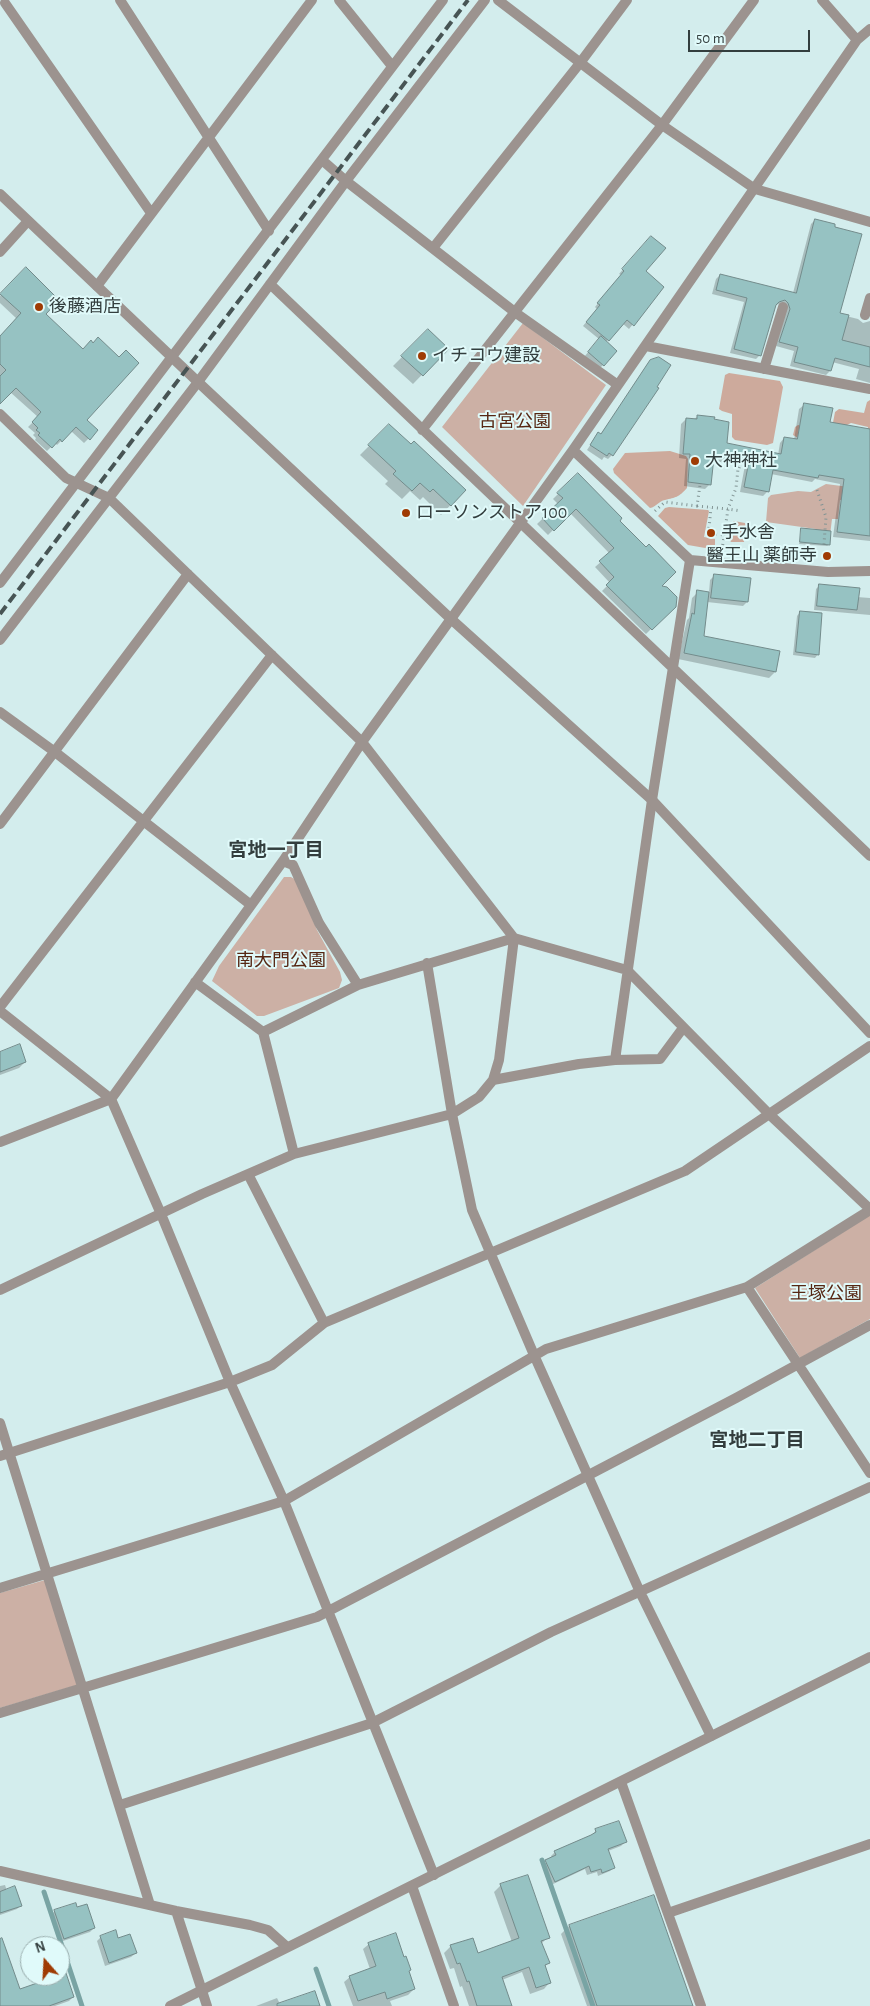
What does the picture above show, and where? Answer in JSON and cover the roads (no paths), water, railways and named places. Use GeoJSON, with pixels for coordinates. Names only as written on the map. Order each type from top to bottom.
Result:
{"type":"FeatureCollection","features":[{"type":"Feature","properties":{"kind":"street"},"geometry":{"type":"LineString","coordinates":[[120,0],[269,230]]}},
{"type":"Feature","properties":{"kind":"street"},"geometry":{"type":"LineString","coordinates":[[97,286],[312,0]]}},
{"type":"Feature","properties":{"kind":"street"},"geometry":{"type":"LineString","coordinates":[[339,0],[392,66]]}},
{"type":"Feature","properties":{"kind":"street"},"geometry":{"type":"LineString","coordinates":[[0,583],[443,0]]}},
{"type":"Feature","properties":{"kind":"street"},"geometry":{"type":"LineString","coordinates":[[0,640],[198,382],[346,181],[485,0]]}},
{"type":"Feature","properties":{"kind":"street"},"geometry":{"type":"LineString","coordinates":[[498,0],[662,125],[755,189],[870,222]]}},
{"type":"Feature","properties":{"kind":"street"},"geometry":{"type":"LineString","coordinates":[[432,248],[580,63],[627,0]]}},
{"type":"Feature","properties":{"kind":"street"},"geometry":{"type":"LineString","coordinates":[[422,430],[516,313],[662,125],[754,0]]}},
{"type":"Feature","properties":{"kind":"street"},"geometry":{"type":"LineString","coordinates":[[822,0],[857,40]]}},
{"type":"Feature","properties":{"kind":"street"},"geometry":{"type":"LineString","coordinates":[[4,3],[151,213]]}},
{"type":"Feature","properties":{"kind":"street"},"geometry":{"type":"LineString","coordinates":[[0,1142],[111,1099],[283,861],[362,742],[573,450],[857,40],[870,29]]}},
{"type":"Feature","properties":{"kind":"street"},"geometry":{"type":"LineString","coordinates":[[322,160],[346,181],[516,313],[618,385]]}},
{"type":"Feature","properties":{"kind":"street"},"geometry":{"type":"LineString","coordinates":[[0,194],[451,619],[652,800],[870,1033]]}},
{"type":"Feature","properties":{"kind":"street"},"geometry":{"type":"LineString","coordinates":[[0,252],[28,221]]}},
{"type":"Feature","properties":{"kind":"street"},"geometry":{"type":"LineString","coordinates":[[270,284],[870,856]]}},
{"type":"Feature","properties":{"kind":"street"},"geometry":{"type":"LineString","coordinates":[[865,314],[870,298]]}},
{"type":"Feature","properties":{"kind":"street"},"geometry":{"type":"LineString","coordinates":[[764,369],[783,307]]}},
{"type":"Feature","properties":{"kind":"street"},"geometry":{"type":"LineString","coordinates":[[646,346],[870,389]]}},
{"type":"Feature","properties":{"kind":"street"},"geometry":{"type":"LineString","coordinates":[[0,414],[66,478],[109,498],[362,742],[514,938],[499,1060],[493,1080],[479,1097],[452,1114],[294,1154],[0,1290]]}},
{"type":"Feature","properties":{"kind":"street"},"geometry":{"type":"LineString","coordinates":[[573,450],[690,560],[828,572],[870,571]]}},
{"type":"Feature","properties":{"kind":"street"},"geometry":{"type":"LineString","coordinates":[[615,1060],[652,800],[690,560]]}},
{"type":"Feature","properties":{"kind":"street"},"geometry":{"type":"LineString","coordinates":[[0,824],[188,574]]}},
{"type":"Feature","properties":{"kind":"street"},"geometry":{"type":"LineString","coordinates":[[0,1007],[272,655]]}},
{"type":"Feature","properties":{"kind":"street"},"geometry":{"type":"LineString","coordinates":[[0,712],[55,752],[251,905]]}},
{"type":"Feature","properties":{"kind":"street"},"geometry":{"type":"LineString","coordinates":[[283,861],[293,865],[319,923],[358,985]]}},
{"type":"Feature","properties":{"kind":"street"},"geometry":{"type":"LineString","coordinates":[[0,1588],[284,1502],[546,1349],[747,1287],[870,1209],[769,1114],[682,1028],[627,970],[514,938],[358,985],[263,1032]]}},
{"type":"Feature","properties":{"kind":"street"},"geometry":{"type":"LineString","coordinates":[[427,964],[452,1114],[472,1210],[534,1356],[640,1592],[711,1736]]}},
{"type":"Feature","properties":{"kind":"street"},"geometry":{"type":"LineString","coordinates":[[195,982],[263,1032],[294,1154]]}},
{"type":"Feature","properties":{"kind":"street"},"geometry":{"type":"LineString","coordinates":[[0,1012],[111,1099],[161,1214],[230,1382],[284,1502],[434,1875]]}},
{"type":"Feature","properties":{"kind":"street"},"geometry":{"type":"LineString","coordinates":[[493,1080],[580,1064],[615,1060],[660,1059],[682,1028]]}},
{"type":"Feature","properties":{"kind":"street"},"geometry":{"type":"LineString","coordinates":[[5,1455],[230,1382],[272,1365],[324,1323],[685,1171],[870,1046]]}},
{"type":"Feature","properties":{"kind":"street"},"geometry":{"type":"LineString","coordinates":[[248,1174],[324,1323]]}},
{"type":"Feature","properties":{"kind":"street"},"geometry":{"type":"LineString","coordinates":[[747,1287],[870,1473]]}},
{"type":"Feature","properties":{"kind":"street"},"geometry":{"type":"LineString","coordinates":[[0,1713],[316,1617],[870,1325]]}},
{"type":"Feature","properties":{"kind":"street"},"geometry":{"type":"LineString","coordinates":[[0,1423],[5,1455],[48,1574],[150,1905]]}},
{"type":"Feature","properties":{"kind":"street"},"geometry":{"type":"LineString","coordinates":[[120,1805],[372,1723],[551,1632],[870,1487]]}},
{"type":"Feature","properties":{"kind":"street"},"geometry":{"type":"LineString","coordinates":[[170,2006],[870,1657]]}},
{"type":"Feature","properties":{"kind":"street"},"geometry":{"type":"LineString","coordinates":[[621,1782],[700,2006]]}},
{"type":"Feature","properties":{"kind":"street"},"geometry":{"type":"LineString","coordinates":[[668,1914],[870,1844]]}},
{"type":"Feature","properties":{"kind":"street"},"geometry":{"type":"LineString","coordinates":[[0,1871],[176,1911],[250,1925],[268,1930],[287,1947]]}},
{"type":"Feature","properties":{"kind":"street"},"geometry":{"type":"LineString","coordinates":[[412,1886],[454,2006]]}},
{"type":"Feature","properties":{"kind":"street"},"geometry":{"type":"LineString","coordinates":[[176,1911],[208,2006]]}},
{"type":"Feature","properties":{"kind":"waterway"},"geometry":{"type":"LineString","coordinates":[[542,1860],[593,2006]]}},
{"type":"Feature","properties":{"kind":"waterway"},"geometry":{"type":"LineString","coordinates":[[44,1892],[82,2006]]}},
{"type":"Feature","properties":{"kind":"waterway"},"geometry":{"type":"LineString","coordinates":[[316,1969],[329,2006]]}},
{"type":"Feature","properties":{"kind":"railway"},"geometry":{"type":"LineString","coordinates":[[0,614],[468,0]]}},
{"type":"Feature","properties":{"kind":"place","name":"後藤酒店"},"geometry":{"type":"Point","coordinates":[39,307]}},
{"type":"Feature","properties":{"kind":"place","name":"イチコウ建設"},"geometry":{"type":"Point","coordinates":[422,356]}},
{"type":"Feature","properties":{"kind":"place","name":"大神神社"},"geometry":{"type":"Point","coordinates":[695,461]}},
{"type":"Feature","properties":{"kind":"place","name":"ローソンストア100"},"geometry":{"type":"Point","coordinates":[406,513]}},
{"type":"Feature","properties":{"kind":"place","name":"手水舎"},"geometry":{"type":"Point","coordinates":[711,533]}},
{"type":"Feature","properties":{"kind":"place","name":"醫王山 薬師寺"},"geometry":{"type":"Point","coordinates":[827,556]}},
{"type":"Feature","properties":{"kind":"district","name":"宮地一丁目"},"geometry":{"type":"Point","coordinates":[276,850]}},
{"type":"Feature","properties":{"kind":"district","name":"宮地二丁目"},"geometry":{"type":"Point","coordinates":[757,1440]}},
{"type":"Feature","properties":{"kind":"park label","name":"古宮公園"},"geometry":{"type":"Point","coordinates":[515,422]}},
{"type":"Feature","properties":{"kind":"park label","name":"南大門公園"},"geometry":{"type":"Point","coordinates":[281,961]}},
{"type":"Feature","properties":{"kind":"park label","name":"王塚公園"},"geometry":{"type":"Point","coordinates":[826,1294]}}]}
